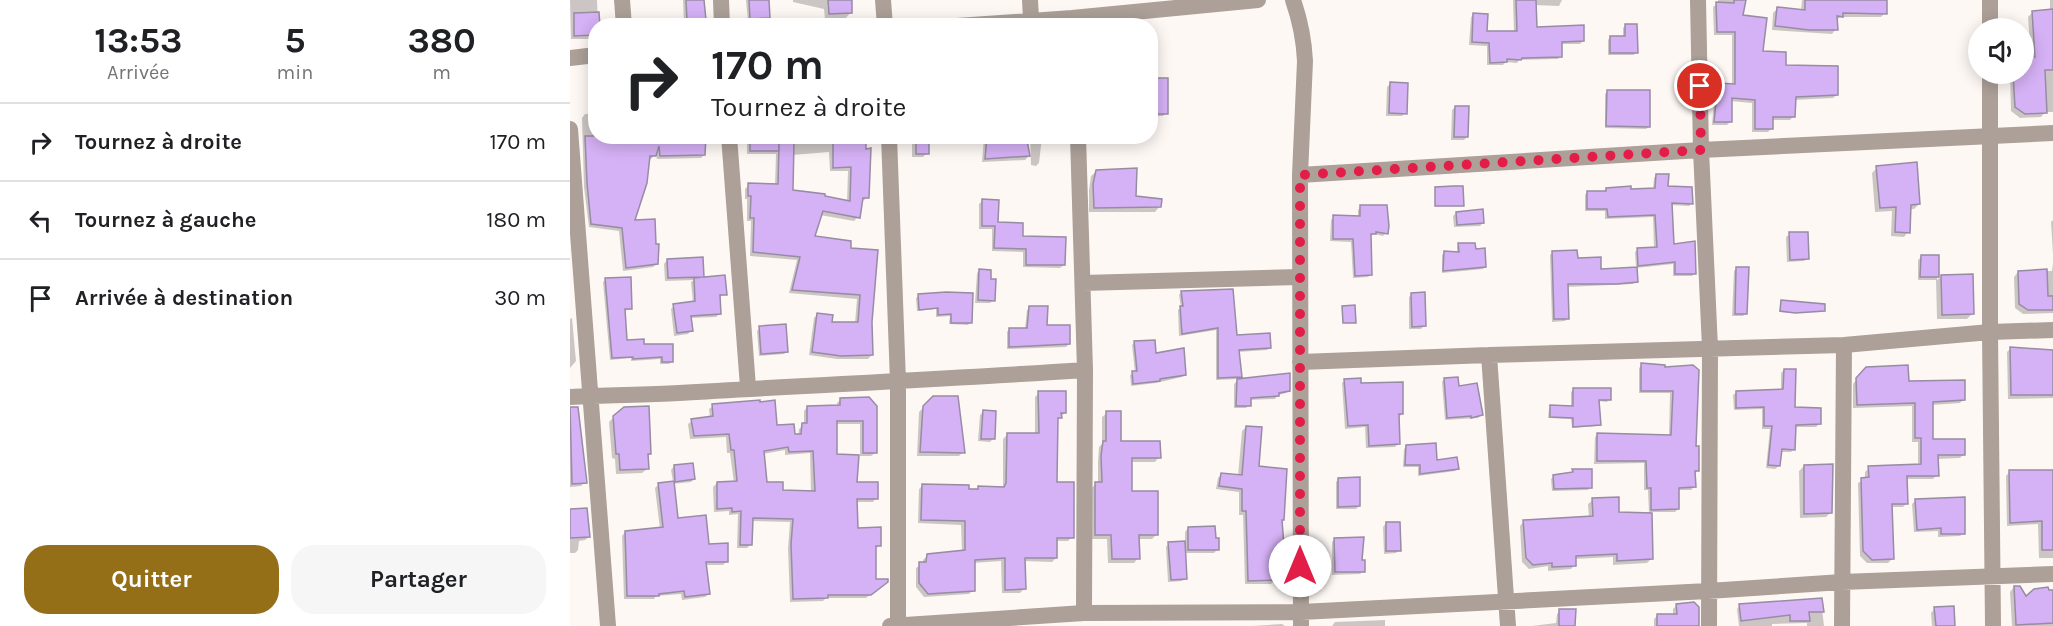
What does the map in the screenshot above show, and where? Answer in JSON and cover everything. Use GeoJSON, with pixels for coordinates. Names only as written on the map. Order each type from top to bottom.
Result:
{"type":"FeatureCollection","features":[{"type":"Feature","properties":{"kind":"street"},"geometry":{"type":"LineString","coordinates":[[622,0],[623,18]]}},
{"type":"Feature","properties":{"kind":"street"},"geometry":{"type":"LineString","coordinates":[[721,0],[722,18]]}},
{"type":"Feature","properties":{"kind":"street"},"geometry":{"type":"LineString","coordinates":[[884,0],[885,18]]}},
{"type":"Feature","properties":{"kind":"street"},"geometry":{"type":"LineString","coordinates":[[1030,0],[1031,18]]}},
{"type":"Feature","properties":{"kind":"street"},"geometry":{"type":"LineString","coordinates":[[1107,18],[1258,0]]}},
{"type":"Feature","properties":{"kind":"street"},"geometry":{"type":"LineString","coordinates":[[1293,0],[1305,53],[1299,277],[1301,619]]}},
{"type":"Feature","properties":{"kind":"street"},"geometry":{"type":"LineString","coordinates":[[1698,0],[1701,150],[1710,348],[1709,626]]}},
{"type":"Feature","properties":{"kind":"street"},"geometry":{"type":"LineString","coordinates":[[1990,0],[1990,18]]}},
{"type":"Feature","properties":{"kind":"street"},"geometry":{"type":"LineString","coordinates":[[570,58],[588,56]]}},
{"type":"Feature","properties":{"kind":"street"},"geometry":{"type":"LineString","coordinates":[[1990,84],[1993,626]]}},
{"type":"Feature","properties":{"kind":"street"},"geometry":{"type":"LineString","coordinates":[[570,129],[608,626]]}},
{"type":"Feature","properties":{"kind":"street"},"geometry":{"type":"LineString","coordinates":[[1300,175],[1701,150],[2053,133]]}},
{"type":"Feature","properties":{"kind":"street"},"geometry":{"type":"LineString","coordinates":[[730,144],[748,387]]}},
{"type":"Feature","properties":{"kind":"street"},"geometry":{"type":"LineString","coordinates":[[889,144],[898,382],[898,626]]}},
{"type":"Feature","properties":{"kind":"street"},"geometry":{"type":"LineString","coordinates":[[1078,144],[1083,283],[1084,613]]}},
{"type":"Feature","properties":{"kind":"street"},"geometry":{"type":"LineString","coordinates":[[1083,283],[1299,277]]}},
{"type":"Feature","properties":{"kind":"street"},"geometry":{"type":"LineString","coordinates":[[1300,362],[1844,345],[1990,332],[2053,330]]}},
{"type":"Feature","properties":{"kind":"street"},"geometry":{"type":"LineString","coordinates":[[1842,626],[1844,345]]}},
{"type":"Feature","properties":{"kind":"street"},"geometry":{"type":"LineString","coordinates":[[1489,355],[1508,626]]}},
{"type":"Feature","properties":{"kind":"street"},"geometry":{"type":"LineString","coordinates":[[570,398],[748,387],[898,382],[1084,370]]}},
{"type":"Feature","properties":{"kind":"street"},"geometry":{"type":"LineString","coordinates":[[890,626],[1025,621],[1084,613],[1123,619],[1301,619],[1505,600],[2053,573]]}},
{"type":"Feature","properties":{"kind":"building"},"geometry":{"type":"Polygon","coordinates":[[[686,0],[704,0],[706,18],[687,18],[686,0]]]}},
{"type":"Feature","properties":{"kind":"building"},"geometry":{"type":"Polygon","coordinates":[[[749,0],[769,0],[770,18],[750,18],[749,0]]]}},
{"type":"Feature","properties":{"kind":"building"},"geometry":{"type":"Polygon","coordinates":[[[828,0],[852,0],[852,13],[829,14],[828,0]]]}},
{"type":"Feature","properties":{"kind":"building"},"geometry":{"type":"Polygon","coordinates":[[[1516,0],[1536,0],[1537,27],[1584,25],[1584,41],[1562,42],[1562,57],[1507,59],[1507,62],[1490,63],[1489,43],[1472,42],[1473,13],[1488,14],[1487,31],[1517,31],[1516,0]]]}},
{"type":"Feature","properties":{"kind":"building"},"geometry":{"type":"Polygon","coordinates":[[[1734,0],[1746,0],[1743,15],[1767,18],[1763,51],[1786,52],[1786,65],[1838,66],[1838,95],[1796,97],[1795,117],[1773,117],[1773,129],[1755,129],[1755,100],[1732,98],[1732,122],[1714,122],[1718,83],[1735,84],[1735,32],[1717,32],[1716,2],[1734,3],[1734,0]]]}},
{"type":"Feature","properties":{"kind":"building"},"geometry":{"type":"Polygon","coordinates":[[[1805,0],[1887,0],[1887,14],[1843,13],[1843,17],[1837,16],[1838,30],[1809,30],[1775,26],[1777,7],[1805,10],[1805,0]]]}},
{"type":"Feature","properties":{"kind":"building"},"geometry":{"type":"Polygon","coordinates":[[[2053,9],[2053,70],[2045,70],[2047,113],[2025,114],[2015,107],[2014,84],[2034,84],[2034,18],[2032,11],[2053,9]]]}},
{"type":"Feature","properties":{"kind":"building"},"geometry":{"type":"Polygon","coordinates":[[[599,12],[599,18],[588,18],[588,35],[574,36],[574,13],[599,12]]]}},
{"type":"Feature","properties":{"kind":"building"},"geometry":{"type":"Polygon","coordinates":[[[1625,24],[1637,24],[1638,53],[1610,53],[1610,36],[1625,36],[1625,24]]]}},
{"type":"Feature","properties":{"kind":"building"},"geometry":{"type":"Polygon","coordinates":[[[1158,78],[1168,78],[1168,114],[1158,114],[1158,78]]]}},
{"type":"Feature","properties":{"kind":"building"},"geometry":{"type":"Polygon","coordinates":[[[1390,82],[1408,83],[1407,114],[1389,113],[1390,82]]]}},
{"type":"Feature","properties":{"kind":"building"},"geometry":{"type":"Polygon","coordinates":[[[1607,90],[1650,90],[1650,127],[1606,126],[1607,90]]]}},
{"type":"Feature","properties":{"kind":"building"},"geometry":{"type":"Polygon","coordinates":[[[1455,106],[1469,106],[1468,137],[1454,137],[1455,106]]]}},
{"type":"Feature","properties":{"kind":"building"},"geometry":{"type":"Polygon","coordinates":[[[585,136],[588,136],[588,144],[706,144],[705,155],[660,156],[659,146],[656,156],[650,156],[647,183],[635,220],[655,219],[656,244],[659,244],[658,264],[626,268],[622,228],[591,224],[585,136]]]}},
{"type":"Feature","properties":{"kind":"building"},"geometry":{"type":"Polygon","coordinates":[[[750,144],[779,144],[779,151],[750,151],[750,144]]]}},
{"type":"Feature","properties":{"kind":"building"},"geometry":{"type":"Polygon","coordinates":[[[779,144],[794,144],[793,190],[825,194],[825,196],[850,201],[851,167],[833,168],[833,144],[866,144],[866,149],[871,148],[869,198],[863,198],[860,218],[823,211],[815,236],[851,241],[851,248],[878,250],[872,322],[873,355],[841,356],[812,352],[817,313],[833,315],[832,322],[858,322],[860,295],[792,290],[800,257],[753,252],[754,218],[750,218],[751,196],[748,196],[748,183],[778,184],[779,144]]]}},
{"type":"Feature","properties":{"kind":"building"},"geometry":{"type":"Polygon","coordinates":[[[916,144],[929,144],[929,154],[916,154],[916,144]]]}},
{"type":"Feature","properties":{"kind":"building"},"geometry":{"type":"Polygon","coordinates":[[[986,144],[1028,144],[1030,156],[985,159],[986,144]]]}},
{"type":"Feature","properties":{"kind":"building"},"geometry":{"type":"Polygon","coordinates":[[[1917,162],[1920,204],[1911,205],[1910,233],[1895,232],[1896,207],[1880,208],[1876,166],[1917,162]]]}},
{"type":"Feature","properties":{"kind":"building"},"geometry":{"type":"Polygon","coordinates":[[[1137,168],[1136,196],[1162,199],[1161,207],[1094,208],[1093,184],[1096,170],[1137,168]]]}},
{"type":"Feature","properties":{"kind":"building"},"geometry":{"type":"Polygon","coordinates":[[[1656,174],[1669,174],[1668,186],[1692,187],[1693,204],[1672,203],[1674,244],[1695,241],[1696,274],[1675,274],[1675,262],[1638,266],[1637,248],[1657,247],[1655,215],[1608,217],[1607,209],[1587,209],[1587,191],[1606,191],[1606,188],[1631,186],[1631,189],[1655,188],[1656,174]]]}},
{"type":"Feature","properties":{"kind":"building"},"geometry":{"type":"Polygon","coordinates":[[[1463,186],[1464,206],[1435,206],[1435,187],[1463,186]]]}},
{"type":"Feature","properties":{"kind":"building"},"geometry":{"type":"Polygon","coordinates":[[[982,199],[999,200],[998,222],[1023,223],[1023,236],[1066,237],[1065,265],[1026,265],[1026,249],[994,248],[995,226],[982,226],[982,199]]]}},
{"type":"Feature","properties":{"kind":"building"},"geometry":{"type":"Polygon","coordinates":[[[1360,205],[1387,205],[1389,226],[1388,234],[1376,232],[1376,234],[1371,234],[1372,275],[1355,276],[1353,239],[1333,239],[1333,215],[1360,216],[1360,205]]]}},
{"type":"Feature","properties":{"kind":"building"},"geometry":{"type":"Polygon","coordinates":[[[1483,209],[1484,223],[1457,225],[1456,212],[1483,209]]]}},
{"type":"Feature","properties":{"kind":"building"},"geometry":{"type":"Polygon","coordinates":[[[1789,232],[1808,232],[1809,259],[1790,260],[1789,232]]]}},
{"type":"Feature","properties":{"kind":"building"},"geometry":{"type":"Polygon","coordinates":[[[1458,243],[1475,243],[1476,249],[1485,248],[1486,267],[1443,271],[1444,251],[1459,252],[1458,243]]]}},
{"type":"Feature","properties":{"kind":"building"},"geometry":{"type":"Polygon","coordinates":[[[1577,250],[1578,258],[1601,257],[1601,269],[1637,267],[1638,282],[1568,284],[1569,319],[1554,319],[1552,251],[1577,250]]]}},
{"type":"Feature","properties":{"kind":"building"},"geometry":{"type":"Polygon","coordinates":[[[1921,255],[1939,255],[1939,277],[1920,277],[1921,255]]]}},
{"type":"Feature","properties":{"kind":"building"},"geometry":{"type":"Polygon","coordinates":[[[703,257],[704,277],[668,278],[667,259],[703,257]]]}},
{"type":"Feature","properties":{"kind":"building"},"geometry":{"type":"Polygon","coordinates":[[[1736,267],[1749,267],[1747,314],[1735,314],[1736,267]]]}},
{"type":"Feature","properties":{"kind":"building"},"geometry":{"type":"Polygon","coordinates":[[[979,269],[991,270],[991,279],[996,279],[995,301],[978,300],[979,269]]]}},
{"type":"Feature","properties":{"kind":"building"},"geometry":{"type":"Polygon","coordinates":[[[2047,269],[2048,296],[2053,296],[2053,310],[2028,310],[2019,304],[2018,271],[2047,269]]]}},
{"type":"Feature","properties":{"kind":"building"},"geometry":{"type":"Polygon","coordinates":[[[1973,274],[1974,314],[1942,315],[1941,275],[1973,274]]]}},
{"type":"Feature","properties":{"kind":"building"},"geometry":{"type":"Polygon","coordinates":[[[725,275],[727,295],[720,295],[721,314],[691,316],[693,331],[677,333],[673,304],[695,301],[694,278],[725,275]]]}},
{"type":"Feature","properties":{"kind":"building"},"geometry":{"type":"Polygon","coordinates":[[[631,277],[632,309],[625,309],[627,340],[644,339],[644,344],[673,344],[673,362],[662,362],[662,357],[612,358],[605,278],[631,277]]]}},
{"type":"Feature","properties":{"kind":"building"},"geometry":{"type":"Polygon","coordinates":[[[1233,289],[1237,335],[1270,333],[1271,348],[1239,350],[1242,377],[1218,378],[1218,328],[1182,334],[1181,291],[1233,289]]]}},
{"type":"Feature","properties":{"kind":"building"},"geometry":{"type":"Polygon","coordinates":[[[1425,292],[1426,326],[1412,327],[1411,293],[1425,292]]]}},
{"type":"Feature","properties":{"kind":"building"},"geometry":{"type":"Polygon","coordinates":[[[973,293],[972,323],[951,323],[951,314],[938,315],[938,308],[919,310],[918,294],[973,293]]]}},
{"type":"Feature","properties":{"kind":"building"},"geometry":{"type":"Polygon","coordinates":[[[1781,300],[1825,304],[1825,311],[1795,313],[1780,311],[1781,300]]]}},
{"type":"Feature","properties":{"kind":"building"},"geometry":{"type":"Polygon","coordinates":[[[1355,305],[1356,323],[1343,323],[1342,306],[1355,305]]]}},
{"type":"Feature","properties":{"kind":"building"},"geometry":{"type":"Polygon","coordinates":[[[1029,306],[1048,306],[1047,325],[1070,325],[1070,344],[1009,347],[1009,328],[1027,328],[1029,306]]]}},
{"type":"Feature","properties":{"kind":"building"},"geometry":{"type":"Polygon","coordinates":[[[786,324],[788,352],[761,354],[759,326],[786,324]]]}},
{"type":"Feature","properties":{"kind":"building"},"geometry":{"type":"Polygon","coordinates":[[[1155,340],[1156,353],[1184,348],[1186,375],[1133,384],[1132,371],[1137,371],[1134,341],[1155,340]]]}},
{"type":"Feature","properties":{"kind":"building"},"geometry":{"type":"Polygon","coordinates":[[[2010,347],[2053,350],[2053,395],[2011,395],[2010,347]]]}},
{"type":"Feature","properties":{"kind":"building"},"geometry":{"type":"Polygon","coordinates":[[[1641,363],[1665,365],[1665,367],[1693,365],[1699,370],[1696,446],[1699,446],[1699,471],[1695,471],[1696,487],[1679,488],[1679,509],[1651,510],[1651,488],[1647,488],[1646,461],[1597,461],[1597,433],[1671,435],[1673,391],[1641,391],[1641,363]]]}},
{"type":"Feature","properties":{"kind":"building"},"geometry":{"type":"Polygon","coordinates":[[[1908,365],[1909,381],[1965,380],[1965,400],[1933,402],[1933,439],[1965,439],[1965,455],[1938,455],[1939,476],[1907,476],[1908,504],[1892,504],[1894,559],[1872,560],[1863,551],[1861,478],[1869,477],[1868,466],[1921,464],[1921,438],[1915,438],[1915,403],[1857,405],[1856,378],[1866,367],[1908,365]]]}},
{"type":"Feature","properties":{"kind":"building"},"geometry":{"type":"Polygon","coordinates":[[[1784,369],[1796,369],[1795,407],[1821,408],[1821,424],[1796,425],[1795,450],[1782,449],[1780,466],[1768,465],[1772,426],[1764,426],[1764,407],[1736,408],[1736,391],[1783,389],[1784,369]]]}},
{"type":"Feature","properties":{"kind":"building"},"geometry":{"type":"Polygon","coordinates":[[[1290,373],[1290,391],[1279,393],[1279,396],[1251,398],[1251,406],[1236,406],[1237,379],[1290,373]]]}},
{"type":"Feature","properties":{"kind":"building"},"geometry":{"type":"Polygon","coordinates":[[[1458,377],[1459,386],[1477,383],[1483,415],[1471,418],[1471,416],[1447,418],[1444,378],[1458,377]]]}},
{"type":"Feature","properties":{"kind":"building"},"geometry":{"type":"Polygon","coordinates":[[[1361,378],[1361,383],[1403,382],[1403,414],[1399,414],[1400,444],[1369,446],[1368,425],[1348,426],[1344,379],[1361,378]]]}},
{"type":"Feature","properties":{"kind":"building"},"geometry":{"type":"Polygon","coordinates":[[[1573,388],[1611,388],[1611,400],[1599,400],[1601,425],[1573,427],[1573,418],[1550,417],[1550,405],[1573,406],[1573,388]]]}},
{"type":"Feature","properties":{"kind":"building"},"geometry":{"type":"Polygon","coordinates":[[[1038,391],[1066,391],[1066,413],[1061,413],[1062,418],[1058,418],[1057,482],[1074,482],[1074,538],[1057,538],[1057,558],[1025,558],[1026,589],[1005,590],[1005,558],[975,560],[975,591],[928,594],[919,583],[919,562],[926,562],[927,554],[965,550],[965,521],[921,520],[922,484],[969,485],[969,489],[978,489],[978,486],[1004,487],[1007,433],[1039,433],[1038,391]]]}},
{"type":"Feature","properties":{"kind":"building"},"geometry":{"type":"Polygon","coordinates":[[[933,396],[958,396],[965,453],[920,452],[923,406],[933,396]]]}},
{"type":"Feature","properties":{"kind":"building"},"geometry":{"type":"Polygon","coordinates":[[[869,397],[877,406],[877,453],[863,453],[863,421],[837,421],[837,454],[859,455],[857,482],[878,482],[878,499],[857,499],[858,528],[881,527],[881,546],[876,546],[876,579],[888,579],[888,582],[871,595],[828,595],[828,598],[793,599],[791,544],[793,519],[753,518],[752,545],[740,545],[741,511],[732,512],[732,508],[717,509],[717,482],[737,481],[734,450],[731,450],[729,434],[694,436],[691,419],[713,416],[712,404],[775,400],[777,425],[794,424],[795,434],[801,434],[802,423],[807,423],[807,406],[840,405],[840,398],[869,397]],[[788,447],[764,451],[767,482],[783,482],[783,490],[815,491],[813,451],[789,452],[788,447]]]}},
{"type":"Feature","properties":{"kind":"building"},"geometry":{"type":"Polygon","coordinates":[[[649,406],[651,454],[648,454],[649,469],[620,470],[619,454],[616,454],[613,416],[624,407],[649,406]]]}},
{"type":"Feature","properties":{"kind":"building"},"geometry":{"type":"Polygon","coordinates":[[[570,407],[578,407],[587,483],[572,484],[570,407]]]}},
{"type":"Feature","properties":{"kind":"building"},"geometry":{"type":"Polygon","coordinates":[[[983,410],[996,411],[995,439],[981,439],[983,410]]]}},
{"type":"Feature","properties":{"kind":"building"},"geometry":{"type":"Polygon","coordinates":[[[1106,411],[1121,411],[1121,441],[1160,441],[1161,458],[1132,458],[1132,491],[1158,491],[1158,535],[1139,535],[1140,559],[1112,559],[1111,535],[1095,535],[1095,482],[1102,482],[1101,456],[1103,441],[1106,441],[1106,411]]]}},
{"type":"Feature","properties":{"kind":"building"},"geometry":{"type":"Polygon","coordinates":[[[1246,426],[1262,427],[1259,466],[1287,469],[1284,520],[1282,520],[1286,572],[1277,580],[1248,581],[1246,511],[1242,511],[1242,489],[1219,486],[1221,473],[1242,475],[1246,426]]]}},
{"type":"Feature","properties":{"kind":"building"},"geometry":{"type":"Polygon","coordinates":[[[1436,443],[1437,460],[1457,457],[1459,469],[1420,474],[1420,465],[1405,465],[1406,445],[1436,443]]]}},
{"type":"Feature","properties":{"kind":"building"},"geometry":{"type":"Polygon","coordinates":[[[693,463],[695,479],[675,482],[674,465],[693,463]]]}},
{"type":"Feature","properties":{"kind":"building"},"geometry":{"type":"Polygon","coordinates":[[[1833,464],[1832,513],[1804,514],[1804,465],[1833,464]]]}},
{"type":"Feature","properties":{"kind":"building"},"geometry":{"type":"Polygon","coordinates":[[[1572,469],[1592,469],[1592,488],[1554,489],[1553,475],[1573,472],[1572,469]]]}},
{"type":"Feature","properties":{"kind":"building"},"geometry":{"type":"Polygon","coordinates":[[[2009,470],[2053,470],[2053,550],[2042,550],[2042,521],[2010,523],[2009,470]]]}},
{"type":"Feature","properties":{"kind":"building"},"geometry":{"type":"Polygon","coordinates":[[[1360,477],[1360,506],[1338,507],[1338,478],[1360,477]]]}},
{"type":"Feature","properties":{"kind":"building"},"geometry":{"type":"Polygon","coordinates":[[[674,481],[678,518],[706,515],[709,544],[728,543],[728,562],[706,562],[710,594],[685,597],[684,591],[659,594],[659,596],[627,596],[625,531],[663,527],[658,483],[674,481]]]}},
{"type":"Feature","properties":{"kind":"building"},"geometry":{"type":"Polygon","coordinates":[[[1619,497],[1619,512],[1652,513],[1653,559],[1617,561],[1617,554],[1576,556],[1576,566],[1552,567],[1552,563],[1533,565],[1526,558],[1523,520],[1593,516],[1592,498],[1619,497]]]}},
{"type":"Feature","properties":{"kind":"building"},"geometry":{"type":"Polygon","coordinates":[[[1965,497],[1965,534],[1941,534],[1941,528],[1917,530],[1915,499],[1965,497]]]}},
{"type":"Feature","properties":{"kind":"building"},"geometry":{"type":"Polygon","coordinates":[[[587,508],[590,537],[570,538],[570,509],[587,508]]]}},
{"type":"Feature","properties":{"kind":"building"},"geometry":{"type":"Polygon","coordinates":[[[1386,522],[1400,522],[1401,551],[1386,551],[1386,522]]]}},
{"type":"Feature","properties":{"kind":"building"},"geometry":{"type":"Polygon","coordinates":[[[1215,526],[1216,538],[1219,538],[1219,550],[1188,550],[1188,527],[1215,526]]]}},
{"type":"Feature","properties":{"kind":"building"},"geometry":{"type":"Polygon","coordinates":[[[1364,537],[1362,560],[1365,560],[1365,572],[1335,572],[1334,538],[1364,537]]]}},
{"type":"Feature","properties":{"kind":"building"},"geometry":{"type":"Polygon","coordinates":[[[1185,541],[1187,579],[1171,580],[1168,542],[1185,541]]]}},
{"type":"Feature","properties":{"kind":"building"},"geometry":{"type":"Polygon","coordinates":[[[2014,586],[2020,586],[2026,596],[2034,589],[2048,587],[2049,590],[2053,590],[2053,623],[2016,625],[2014,586]]]}},
{"type":"Feature","properties":{"kind":"building"},"geometry":{"type":"Polygon","coordinates":[[[1822,598],[1824,612],[1809,612],[1810,621],[1790,621],[1790,615],[1741,621],[1739,604],[1822,598]]]}},
{"type":"Feature","properties":{"kind":"building"},"geometry":{"type":"Polygon","coordinates":[[[1694,602],[1699,607],[1699,626],[1657,626],[1657,614],[1677,614],[1676,604],[1694,602]]]}},
{"type":"Feature","properties":{"kind":"building"},"geometry":{"type":"Polygon","coordinates":[[[1954,606],[1955,626],[1936,626],[1934,607],[1954,606]]]}},
{"type":"Feature","properties":{"kind":"building"},"geometry":{"type":"Polygon","coordinates":[[[1559,609],[1576,609],[1575,626],[1559,626],[1559,609]]]}},
{"type":"Feature","properties":{"kind":"route"},"geometry":{"type":"LineString","coordinates":[[1300,566],[1300,175],[1701,150],[1700,86]]}}]}
